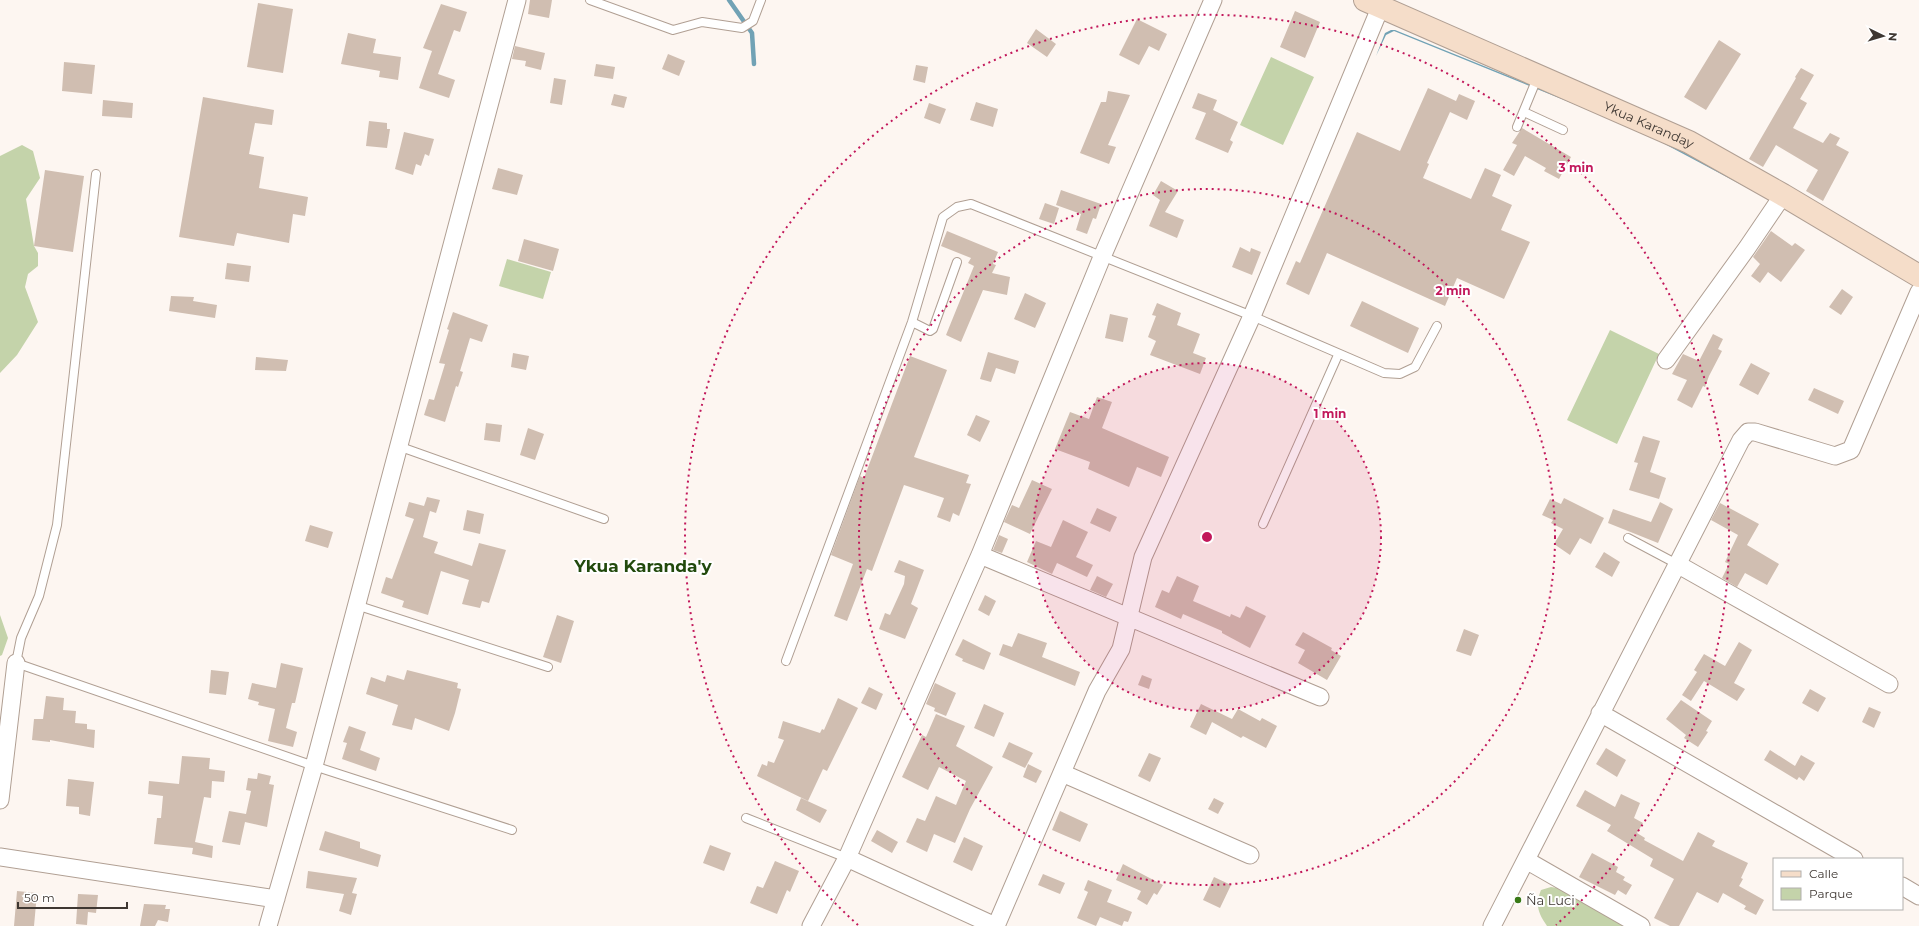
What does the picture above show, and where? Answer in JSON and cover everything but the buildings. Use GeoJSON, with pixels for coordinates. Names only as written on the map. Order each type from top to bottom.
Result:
{"type":"FeatureCollection","features":[{"type":"Feature","properties":{"kind":"street"},"geometry":{"type":"LineString","coordinates":[[268,926],[314,766],[517,0]]}},
{"type":"Feature","properties":{"kind":"street"},"geometry":{"type":"LineString","coordinates":[[811,926],[847,858],[980,555],[1102,257],[1212,0]]}},
{"type":"Feature","properties":{"kind":"street"},"geometry":{"type":"LineString","coordinates":[[847,858],[995,926],[1096,691],[1121,649],[1143,557],[1252,316],[1372,4]]}},
{"type":"Feature","properties":{"kind":"street","name":"Ykua Karanday"},"geometry":{"type":"LineString","coordinates":[[1372,4],[1689,142],[1783,195],[1919,276]]}},
{"type":"Feature","properties":{"kind":"street"},"geometry":{"type":"LineString","coordinates":[[1666,360],[1747,248],[1783,195]]}},
{"type":"Feature","properties":{"kind":"street"},"geometry":{"type":"LineString","coordinates":[[1492,926],[1676,564],[1741,440],[1748,432],[1764,435],[1835,456],[1851,450],[1919,292]]}},
{"type":"Feature","properties":{"kind":"street"},"geometry":{"type":"LineString","coordinates":[[980,555],[1320,697]]}},
{"type":"Feature","properties":{"kind":"street"},"geometry":{"type":"LineString","coordinates":[[1676,564],[1889,684]]}},
{"type":"Feature","properties":{"kind":"street"},"geometry":{"type":"LineString","coordinates":[[0,800],[16,663]]}},
{"type":"Feature","properties":{"kind":"street"},"geometry":{"type":"LineString","coordinates":[[1600,713],[1852,858]]}},
{"type":"Feature","properties":{"kind":"street"},"geometry":{"type":"LineString","coordinates":[[1062,773],[1250,855]]}},
{"type":"Feature","properties":{"kind":"street"},"geometry":{"type":"LineString","coordinates":[[0,857],[276,899]]}},
{"type":"Feature","properties":{"kind":"street"},"geometry":{"type":"LineString","coordinates":[[1526,860],[1641,926]]}},
{"type":"Feature","properties":{"kind":"street"},"geometry":{"type":"LineString","coordinates":[[1903,887],[1919,896]]}},
{"type":"Feature","properties":{"kind":"lane"},"geometry":{"type":"LineString","coordinates":[[590,0],[673,30],[702,22],[742,28],[753,21],[761,0]]}},
{"type":"Feature","properties":{"kind":"lane"},"geometry":{"type":"LineString","coordinates":[[1517,127],[1538,75]]}},
{"type":"Feature","properties":{"kind":"lane"},"geometry":{"type":"LineString","coordinates":[[1524,112],[1563,130]]}},
{"type":"Feature","properties":{"kind":"lane"},"geometry":{"type":"LineString","coordinates":[[96,174],[57,525],[39,596],[21,638],[16,663],[314,766],[512,830]]}},
{"type":"Feature","properties":{"kind":"lane"},"geometry":{"type":"LineString","coordinates":[[786,661],[912,322],[943,217],[957,207],[971,204],[1252,316],[1384,373],[1400,374],[1415,367],[1437,326]]}},
{"type":"Feature","properties":{"kind":"lane"},"geometry":{"type":"LineString","coordinates":[[912,322],[930,331],[933,329],[957,262]]}},
{"type":"Feature","properties":{"kind":"lane"},"geometry":{"type":"LineString","coordinates":[[1263,524],[1338,354]]}},
{"type":"Feature","properties":{"kind":"lane"},"geometry":{"type":"LineString","coordinates":[[398,446],[604,519]]}},
{"type":"Feature","properties":{"kind":"lane"},"geometry":{"type":"LineString","coordinates":[[1628,538],[1676,564]]}},
{"type":"Feature","properties":{"kind":"lane"},"geometry":{"type":"LineString","coordinates":[[356,605],[548,667]]}},
{"type":"Feature","properties":{"kind":"lane"},"geometry":{"type":"LineString","coordinates":[[746,818],[847,858]]}},
{"type":"Feature","properties":{"kind":"green space"},"geometry":{"type":"Polygon","coordinates":[[[1271,57],[1314,77],[1283,145],[1240,125],[1271,57]]]}},
{"type":"Feature","properties":{"kind":"green space"},"geometry":{"type":"Polygon","coordinates":[[[22,145],[33,151],[40,178],[26,199],[34,246],[38,253],[38,266],[28,274],[25,287],[38,322],[17,355],[0,373],[0,156],[22,145]]]}},
{"type":"Feature","properties":{"kind":"green space"},"geometry":{"type":"Polygon","coordinates":[[[507,259],[551,272],[543,299],[499,286],[507,259]]]}},
{"type":"Feature","properties":{"kind":"green space"},"geometry":{"type":"Polygon","coordinates":[[[1610,330],[1659,354],[1617,444],[1567,420],[1610,330]]]}},
{"type":"Feature","properties":{"kind":"green space"},"geometry":{"type":"Polygon","coordinates":[[[0,615],[8,638],[2,655],[0,656],[0,615]]]}},
{"type":"Feature","properties":{"kind":"green space"},"geometry":{"type":"Polygon","coordinates":[[[1551,887],[1564,889],[1607,906],[1624,926],[1547,926],[1538,909],[1538,900],[1541,890],[1551,887]]]}},
{"type":"Feature","properties":{"kind":"water"},"geometry":{"type":"Polygon","coordinates":[[[1395,30],[1603,114],[1660,140],[1771,198],[1770,200],[1659,141],[1601,115],[1394,31],[1386,35],[1376,56],[1385,33],[1395,30]]]}},
{"type":"Feature","properties":{"kind":"waterway"},"geometry":{"type":"LineString","coordinates":[[729,0],[752,33],[754,64]]}},
{"type":"Feature","properties":{"kind":"place","name":"Ña Luci"},"geometry":{"type":"Point","coordinates":[1518,900]}},
{"type":"Feature","properties":{"kind":"district","name":"Ykua Karanda'y"},"geometry":{"type":"Point","coordinates":[643,566]}}]}
